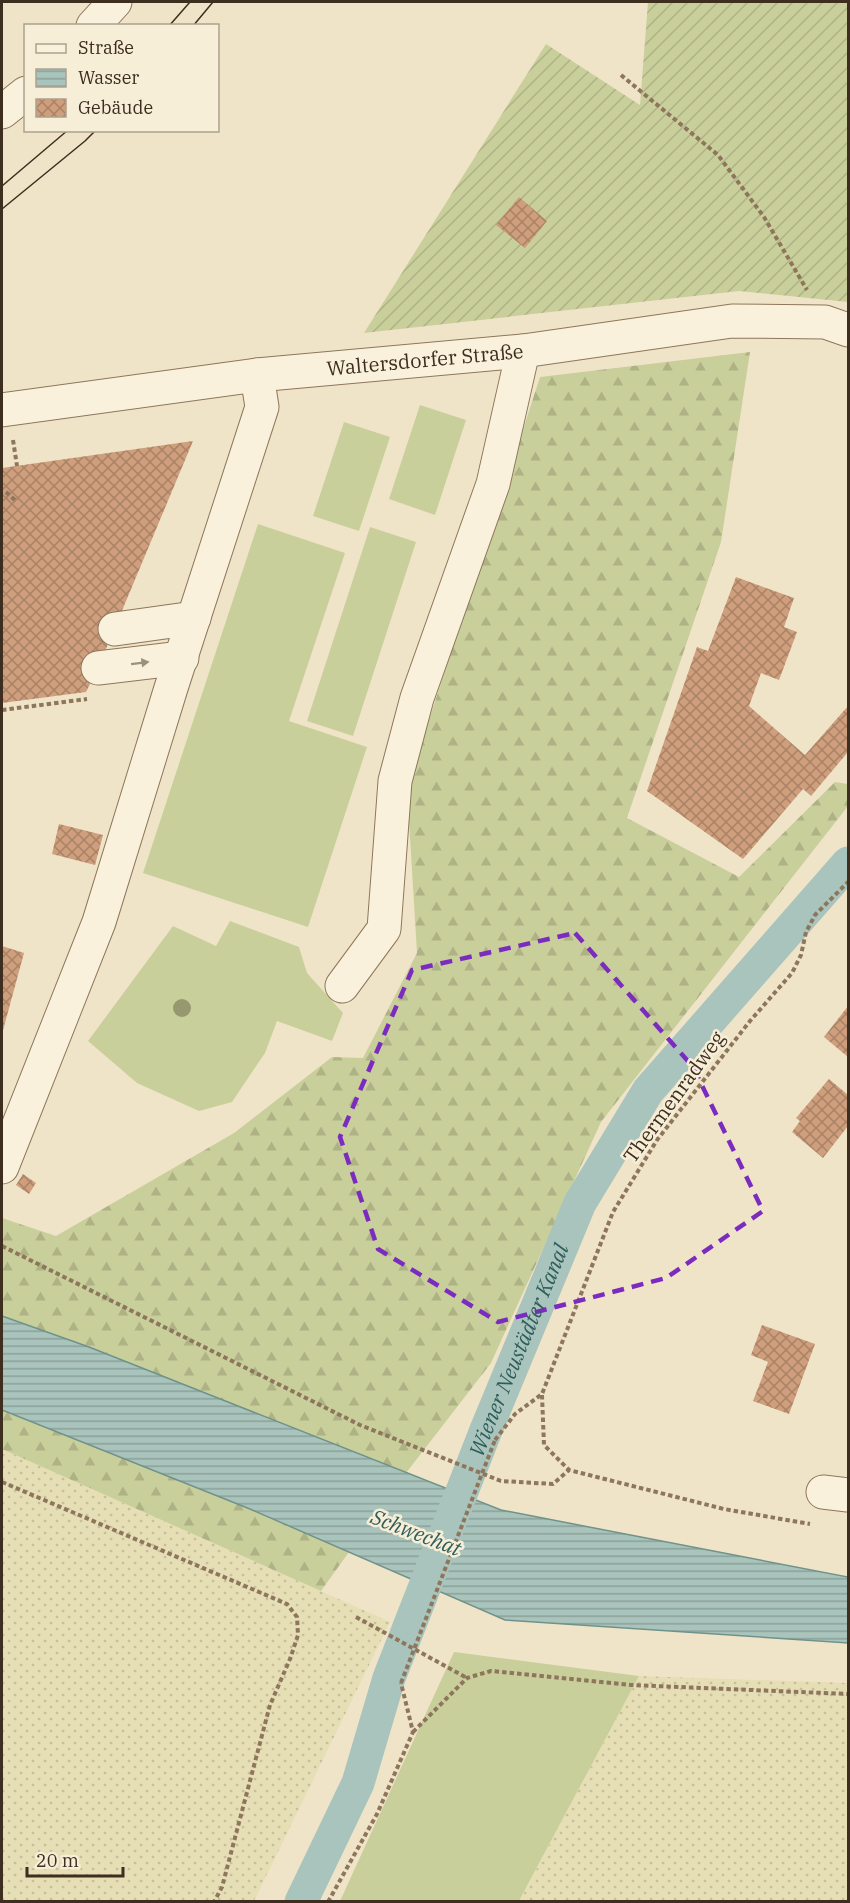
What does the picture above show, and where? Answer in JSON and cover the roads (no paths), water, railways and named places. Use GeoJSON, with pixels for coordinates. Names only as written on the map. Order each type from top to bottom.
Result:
{"type":"FeatureCollection","features":[{"type":"Feature","properties":{"kind":"street"},"geometry":{"type":"LineString","coordinates":[[95,24],[116,2]]}},
{"type":"Feature","properties":{"kind":"street"},"geometry":{"type":"LineString","coordinates":[[2,112],[24,95]]}},
{"type":"Feature","properties":{"kind":"street","name":"Waltersdorfer Straße"},"geometry":{"type":"LineString","coordinates":[[7,424],[257,375],[522,351],[732,321],[837,326]]}},
{"type":"Feature","properties":{"kind":"street"},"geometry":{"type":"LineString","coordinates":[[342,986],[384,929],[395,781],[417,698],[493,484],[522,351]]}},
{"type":"Feature","properties":{"kind":"street"},"geometry":{"type":"LineString","coordinates":[[2,1167],[99,922],[171,688],[262,406],[257,375]]}},
{"type":"Feature","properties":{"kind":"street"},"geometry":{"type":"LineString","coordinates":[[115,629],[194,618]]}},
{"type":"Feature","properties":{"kind":"street"},"geometry":{"type":"LineString","coordinates":[[98,668],[182,658]]}},
{"type":"Feature","properties":{"kind":"water","name":"Schwechat"},"geometry":{"type":"Polygon","coordinates":[[[2,1316],[89,1347],[501,1510],[848,1577],[848,1643],[505,1620],[250,1509],[2,1410],[2,1316]]]}},
{"type":"Feature","properties":{"kind":"waterway","name":"Wiener Neustädter Kanal"},"geometry":{"type":"LineString","coordinates":[[301,1902],[358,1783],[389,1678],[486,1430],[580,1203],[648,1091],[848,863]]}},
{"type":"Feature","properties":{"kind":"tram line"},"geometry":{"type":"LineString","coordinates":[[171,24],[190,2]]}},
{"type":"Feature","properties":{"kind":"tram line"},"geometry":{"type":"LineString","coordinates":[[195,24],[213,2]]}},
{"type":"Feature","properties":{"kind":"tram line"},"geometry":{"type":"LineString","coordinates":[[2,186],[66,132]]}},
{"type":"Feature","properties":{"kind":"tram line"},"geometry":{"type":"LineString","coordinates":[[2,209],[94,132]]}}]}
